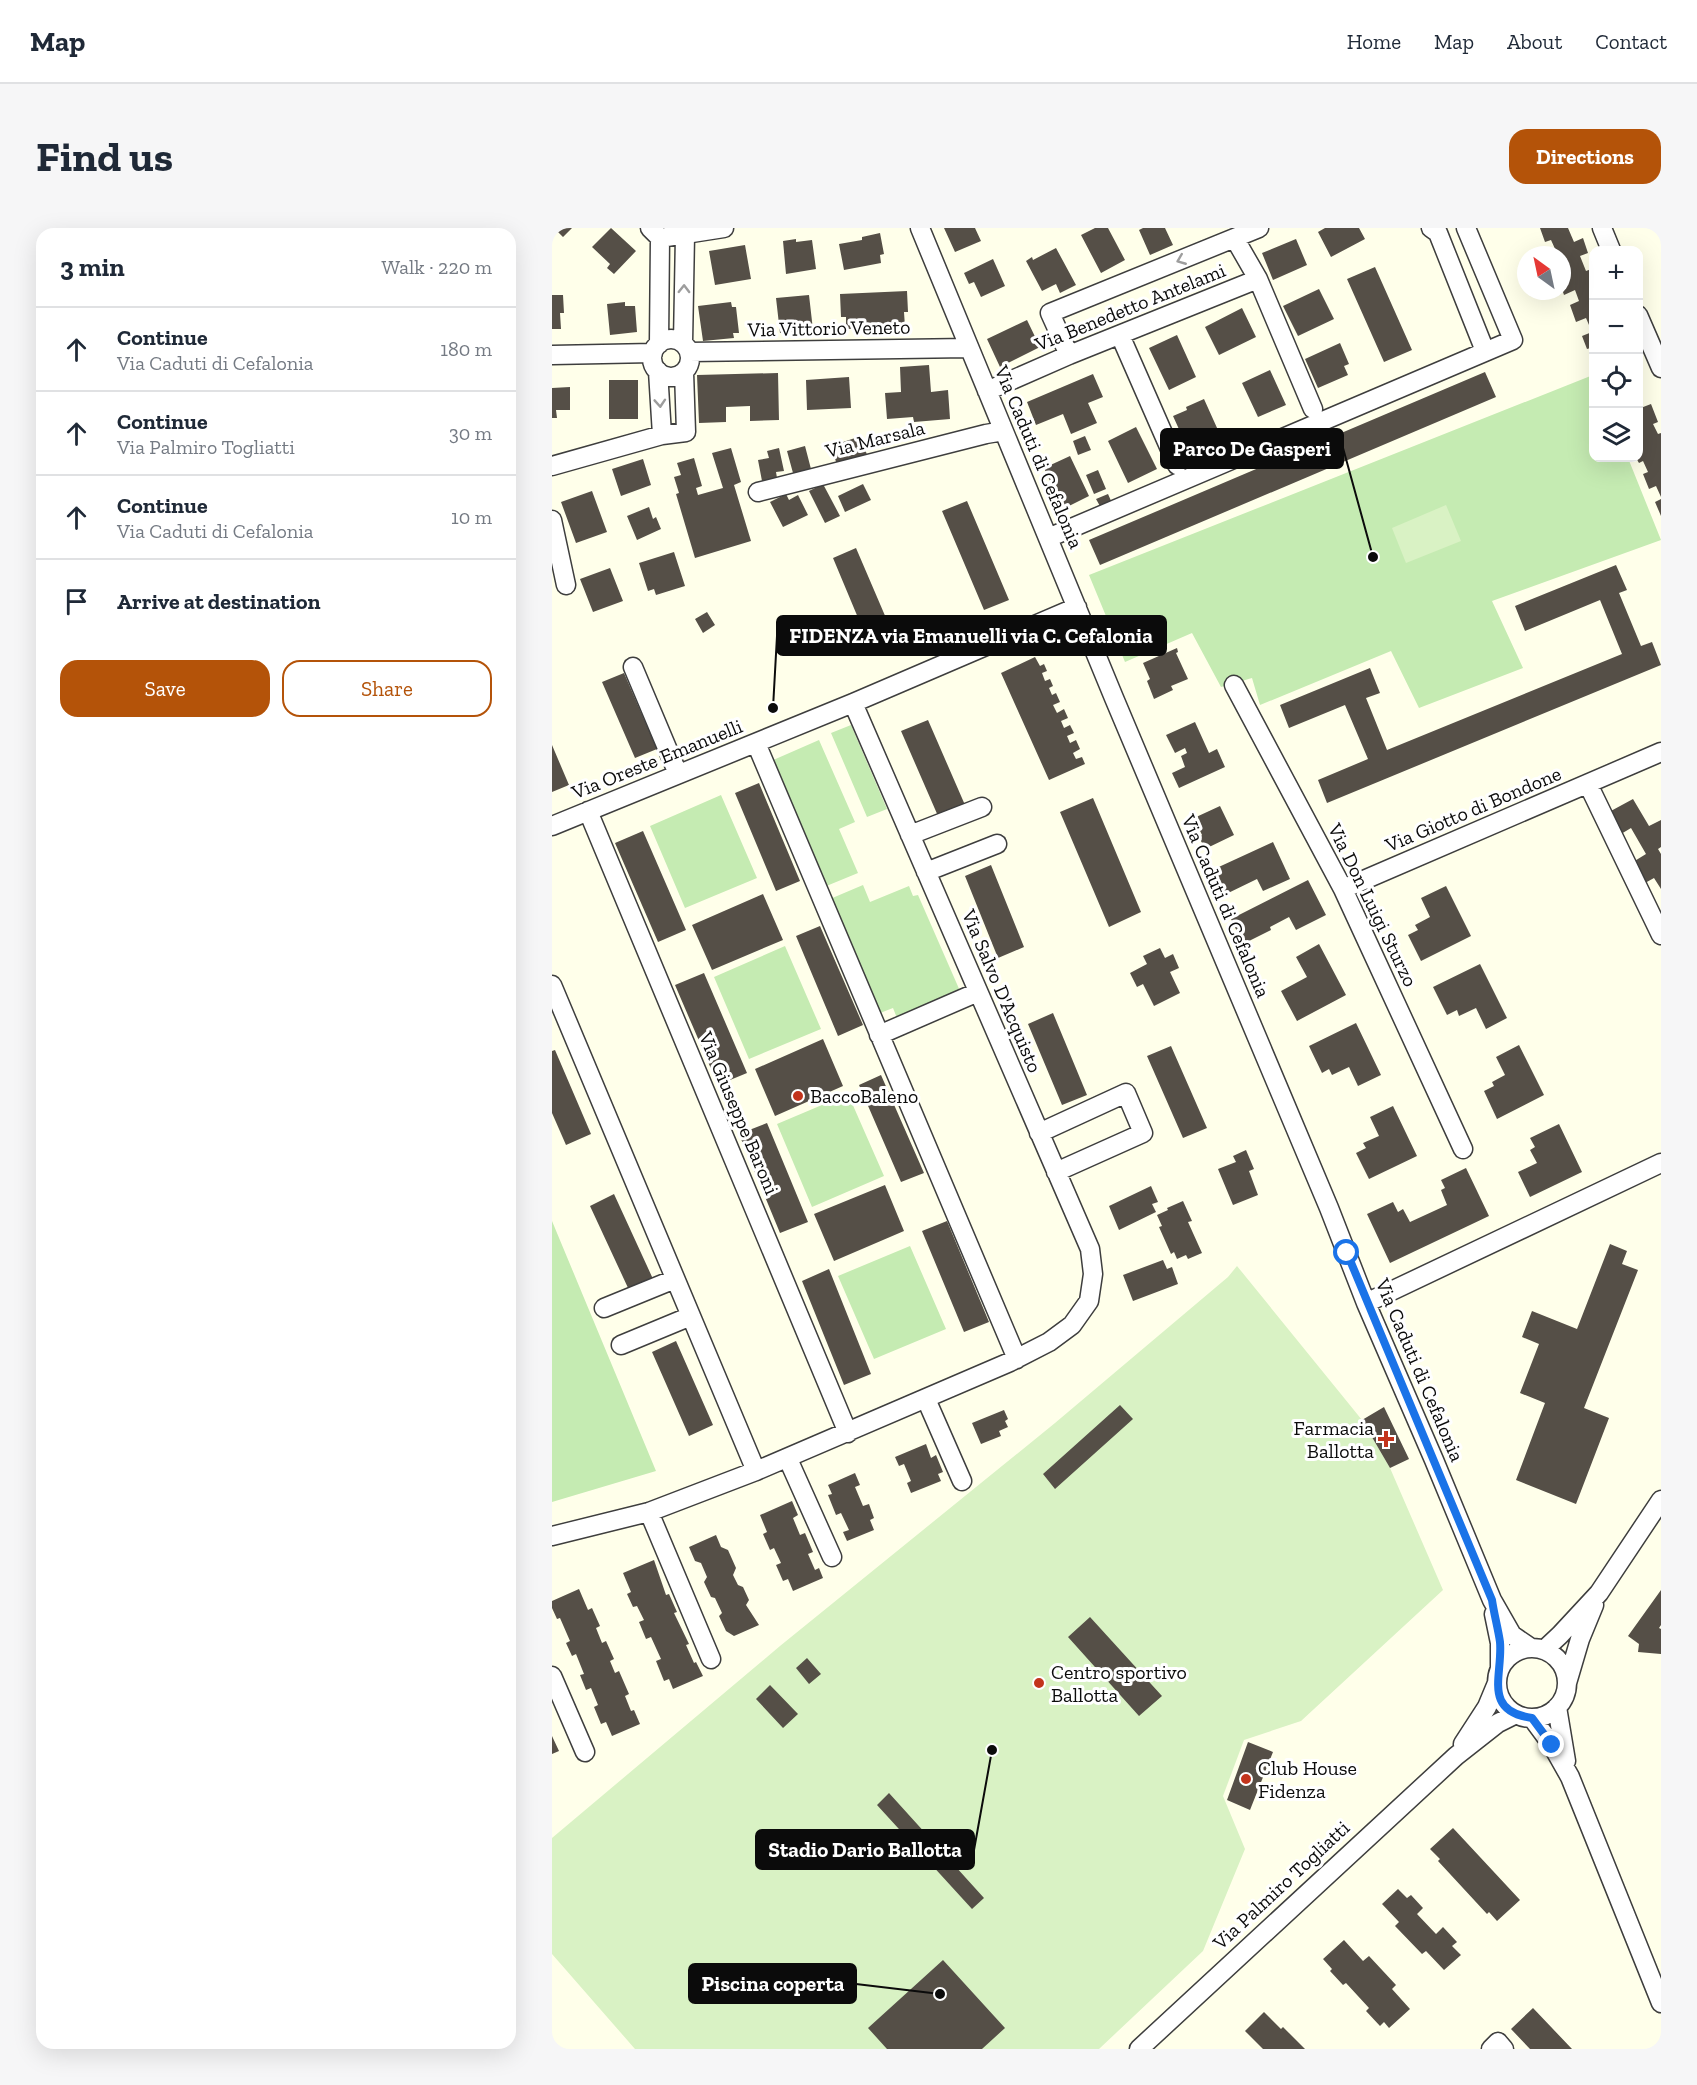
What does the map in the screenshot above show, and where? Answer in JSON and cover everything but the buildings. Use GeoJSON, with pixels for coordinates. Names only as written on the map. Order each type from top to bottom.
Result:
{"type":"FeatureCollection","features":[{"type":"Feature","properties":{"kind":"street"},"geometry":{"type":"LineString","coordinates":[[684,372],[674,376],[663,375],[653,363],[656,348],[655,233],[685,235],[724,228]]}},
{"type":"Feature","properties":{"kind":"street","name":"Via Caduti di Cefalonia"},"geometry":{"type":"LineString","coordinates":[[920,228],[1329,1208],[1366,1303],[1492,1600],[1512,1635],[1537,1649]]}},
{"type":"Feature","properties":{"kind":"street"},"geometry":{"type":"LineString","coordinates":[[1069,355],[1050,313],[1259,228]]}},
{"type":"Feature","properties":{"kind":"street"},"geometry":{"type":"LineString","coordinates":[[1048,538],[1513,340],[1466,228]]}},
{"type":"Feature","properties":{"kind":"street"},"geometry":{"type":"LineString","coordinates":[[1602,228],[1609,246]]}},
{"type":"Feature","properties":{"kind":"street"},"geometry":{"type":"LineString","coordinates":[[1440,230],[1485,351]]}},
{"type":"Feature","properties":{"kind":"street"},"geometry":{"type":"LineString","coordinates":[[552,466],[662,435],[686,432],[684,372],[689,363],[686,348],[685,235]]}},
{"type":"Feature","properties":{"kind":"street"},"geometry":{"type":"LineString","coordinates":[[1235,239],[1258,279],[1313,409]]}},
{"type":"Feature","properties":{"kind":"street","name":"Via Benedetto Antelami"},"geometry":{"type":"LineString","coordinates":[[987,391],[1069,355],[1258,279]]}},
{"type":"Feature","properties":{"kind":"street"},"geometry":{"type":"LineString","coordinates":[[1643,327],[1661,368]]}},
{"type":"Feature","properties":{"kind":"street"},"geometry":{"type":"LineString","coordinates":[[1120,335],[1177,465]]}},
{"type":"Feature","properties":{"kind":"street"},"geometry":{"type":"LineString","coordinates":[[552,355],[656,348],[669,339],[686,348]]}},
{"type":"Feature","properties":{"kind":"street","name":"Via Vittorio Veneto"},"geometry":{"type":"LineString","coordinates":[[686,348],[969,348]]}},
{"type":"Feature","properties":{"kind":"street"},"geometry":{"type":"LineString","coordinates":[[658,371],[662,435]]}},
{"type":"Feature","properties":{"kind":"street","name":"Via Marsala"},"geometry":{"type":"LineString","coordinates":[[758,492],[1004,431]]}},
{"type":"Feature","properties":{"kind":"street"},"geometry":{"type":"LineString","coordinates":[[552,520],[566,585]]}},
{"type":"Feature","properties":{"kind":"street","name":"Via Oreste Emanuelli"},"geometry":{"type":"LineString","coordinates":[[552,826],[853,703],[1077,607]]}},
{"type":"Feature","properties":{"kind":"street"},"geometry":{"type":"LineString","coordinates":[[633,667],[678,774]]}},
{"type":"Feature","properties":{"kind":"street","name":"Via Don Luigi Sturzo"},"geometry":{"type":"LineString","coordinates":[[1234,685],[1343,890],[1463,1149]]}},
{"type":"Feature","properties":{"kind":"street","name":"Via Salvo D'Acquisto"},"geometry":{"type":"LineString","coordinates":[[853,703],[1090,1250],[1093,1274],[1089,1301],[1071,1325],[1049,1342],[1017,1359]]}},
{"type":"Feature","properties":{"kind":"street"},"geometry":{"type":"LineString","coordinates":[[552,1536],[649,1512],[756,1472],[1017,1359],[756,743]]}},
{"type":"Feature","properties":{"kind":"street","name":"Via Giotto di Bondone"},"geometry":{"type":"LineString","coordinates":[[1343,890],[1661,752]]}},
{"type":"Feature","properties":{"kind":"street","name":"Via Giotto di Bondone"},"geometry":{"type":"LineString","coordinates":[[1588,784],[1661,934]]}},
{"type":"Feature","properties":{"kind":"street"},"geometry":{"type":"LineString","coordinates":[[910,835],[982,807]]}},
{"type":"Feature","properties":{"kind":"street","name":"Via Giuseppe Baroni"},"geometry":{"type":"LineString","coordinates":[[588,811],[848,1432]]}},
{"type":"Feature","properties":{"kind":"street"},"geometry":{"type":"LineString","coordinates":[[926,872],[997,844]]}},
{"type":"Feature","properties":{"kind":"street"},"geometry":{"type":"LineString","coordinates":[[552,986],[559,1021],[675,1279],[756,1472]]}},
{"type":"Feature","properties":{"kind":"street"},"geometry":{"type":"LineString","coordinates":[[879,1035],[978,992]]}},
{"type":"Feature","properties":{"kind":"street"},"geometry":{"type":"LineString","coordinates":[[1039,1132],[1126,1093],[1143,1133],[1056,1172]]}},
{"type":"Feature","properties":{"kind":"street"},"geometry":{"type":"LineString","coordinates":[[1366,1303],[1661,1164]]}},
{"type":"Feature","properties":{"kind":"street"},"geometry":{"type":"LineString","coordinates":[[604,1308],[675,1279]]}},
{"type":"Feature","properties":{"kind":"street"},"geometry":{"type":"LineString","coordinates":[[621,1345],[691,1316]]}},
{"type":"Feature","properties":{"kind":"street"},"geometry":{"type":"LineString","coordinates":[[926,1399],[962,1481]]}},
{"type":"Feature","properties":{"kind":"street"},"geometry":{"type":"LineString","coordinates":[[788,1459],[832,1557]]}},
{"type":"Feature","properties":{"kind":"street"},"geometry":{"type":"LineString","coordinates":[[1661,1500],[1599,1593],[1560,1635],[1537,1649],[1513,1653],[1499,1675],[1502,1701],[1524,1716],[1552,1745],[1570,1777],[1661,2003]]}},
{"type":"Feature","properties":{"kind":"street"},"geometry":{"type":"LineString","coordinates":[[649,1512],[711,1659]]}},
{"type":"Feature","properties":{"kind":"street"},"geometry":{"type":"LineString","coordinates":[[1570,1777],[1557,1707],[1565,1692],[1580,1639],[1599,1593]]}},
{"type":"Feature","properties":{"kind":"street","name":"Via Caduti di Cefalonia"},"geometry":{"type":"LineString","coordinates":[[1492,1600],[1500,1643],[1499,1675]]}},
{"type":"Feature","properties":{"kind":"street"},"geometry":{"type":"LineString","coordinates":[[1537,1649],[1553,1655],[1560,1663],[1567,1683]]}},
{"type":"Feature","properties":{"kind":"street","name":"Via Palmiro Togliatti"},"geometry":{"type":"LineString","coordinates":[[1456,1756],[1487,1707],[1499,1675]]}},
{"type":"Feature","properties":{"kind":"street"},"geometry":{"type":"LineString","coordinates":[[552,1676],[585,1752]]}},
{"type":"Feature","properties":{"kind":"street","name":"Via Palmiro Togliatti"},"geometry":{"type":"LineString","coordinates":[[1139,2049],[1456,1756],[1498,1723],[1524,1716],[1541,1716],[1557,1707]]}},
{"type":"Feature","properties":{"kind":"street"},"geometry":{"type":"LineString","coordinates":[[1491,2049],[1498,2042],[1504,2049]]}},
{"type":"Feature","properties":{"kind":"green space"},"geometry":{"type":"Polygon","coordinates":[[[1589,377],[1589,462],[1630,462],[1661,540],[1492,601],[1523,668],[1419,708],[1391,651],[1260,705],[1252,678],[1221,687],[1192,633],[1125,662],[1089,575],[1589,377]]]}},
{"type":"Feature","properties":{"kind":"green space"},"geometry":{"type":"Polygon","coordinates":[[[1446,505],[1461,541],[1406,563],[1392,528],[1446,505]]]}},
{"type":"Feature","properties":{"kind":"green space"},"geometry":{"type":"Polygon","coordinates":[[[851,725],[887,809],[867,817],[831,733],[851,725]]]}},
{"type":"Feature","properties":{"kind":"green space"},"geometry":{"type":"Polygon","coordinates":[[[819,740],[855,822],[839,829],[858,873],[824,887],[771,761],[819,740]]]}},
{"type":"Feature","properties":{"kind":"green space"},"geometry":{"type":"Polygon","coordinates":[[[721,795],[757,878],[685,908],[650,826],[721,795]]]}},
{"type":"Feature","properties":{"kind":"green space"},"geometry":{"type":"Polygon","coordinates":[[[863,885],[870,902],[909,886],[913,896],[918,895],[960,991],[897,1018],[893,1008],[880,1013],[830,899],[863,885]]]}},
{"type":"Feature","properties":{"kind":"green space"},"geometry":{"type":"Polygon","coordinates":[[[785,946],[821,1029],[749,1059],[714,977],[785,946]]]}},
{"type":"Feature","properties":{"kind":"green space"},"geometry":{"type":"Polygon","coordinates":[[[848,1094],[884,1176],[812,1207],[777,1124],[848,1094]]]}},
{"type":"Feature","properties":{"kind":"green space"},"geometry":{"type":"Polygon","coordinates":[[[552,1221],[656,1471],[552,1502],[552,1221]]]}},
{"type":"Feature","properties":{"kind":"green space"},"geometry":{"type":"Polygon","coordinates":[[[910,1246],[946,1329],[874,1359],[838,1276],[910,1246]]]}},
{"type":"Feature","properties":{"kind":"green space","name":"Centro sportivo Ballotta"},"geometry":{"type":"Polygon","coordinates":[[[1237,1266],[1362,1420],[1390,1468],[1443,1590],[1301,1721],[1244,1740],[1223,1796],[1245,1849],[1203,1951],[1099,2049],[635,2049],[552,1954],[552,1838],[780,1646],[1055,1423],[1228,1277],[1237,1266]]]}},
{"type":"Feature","properties":{"kind":"place","name":"Parco De Gasperi"},"geometry":{"type":"Point","coordinates":[1373,557]}},
{"type":"Feature","properties":{"kind":"place","name":"FIDENZA via Emanuelli via C. Cefalonia"},"geometry":{"type":"Point","coordinates":[773,708]}},
{"type":"Feature","properties":{"kind":"place","name":"BaccoBaleno"},"geometry":{"type":"Point","coordinates":[798,1096]}},
{"type":"Feature","properties":{"kind":"place","name":"Farmacia Ballotta"},"geometry":{"type":"Point","coordinates":[1386,1439]}},
{"type":"Feature","properties":{"kind":"place","name":"Centro sportivo Ballotta"},"geometry":{"type":"Point","coordinates":[1039,1683]}},
{"type":"Feature","properties":{"kind":"place","name":"Stadio Dario Ballotta"},"geometry":{"type":"Point","coordinates":[992,1750]}},
{"type":"Feature","properties":{"kind":"place","name":"Club House Fidenza"},"geometry":{"type":"Point","coordinates":[1246,1779]}},
{"type":"Feature","properties":{"kind":"place","name":"Piscina coperta"},"geometry":{"type":"Point","coordinates":[940,1994]}},
{"type":"Feature","properties":{"kind":"route"},"geometry":{"type":"LineString","coordinates":[[1347,1253],[1492,1600],[1500,1643],[1498,1693],[1508,1709],[1516,1714],[1532,1718],[1552,1745]]}}]}
